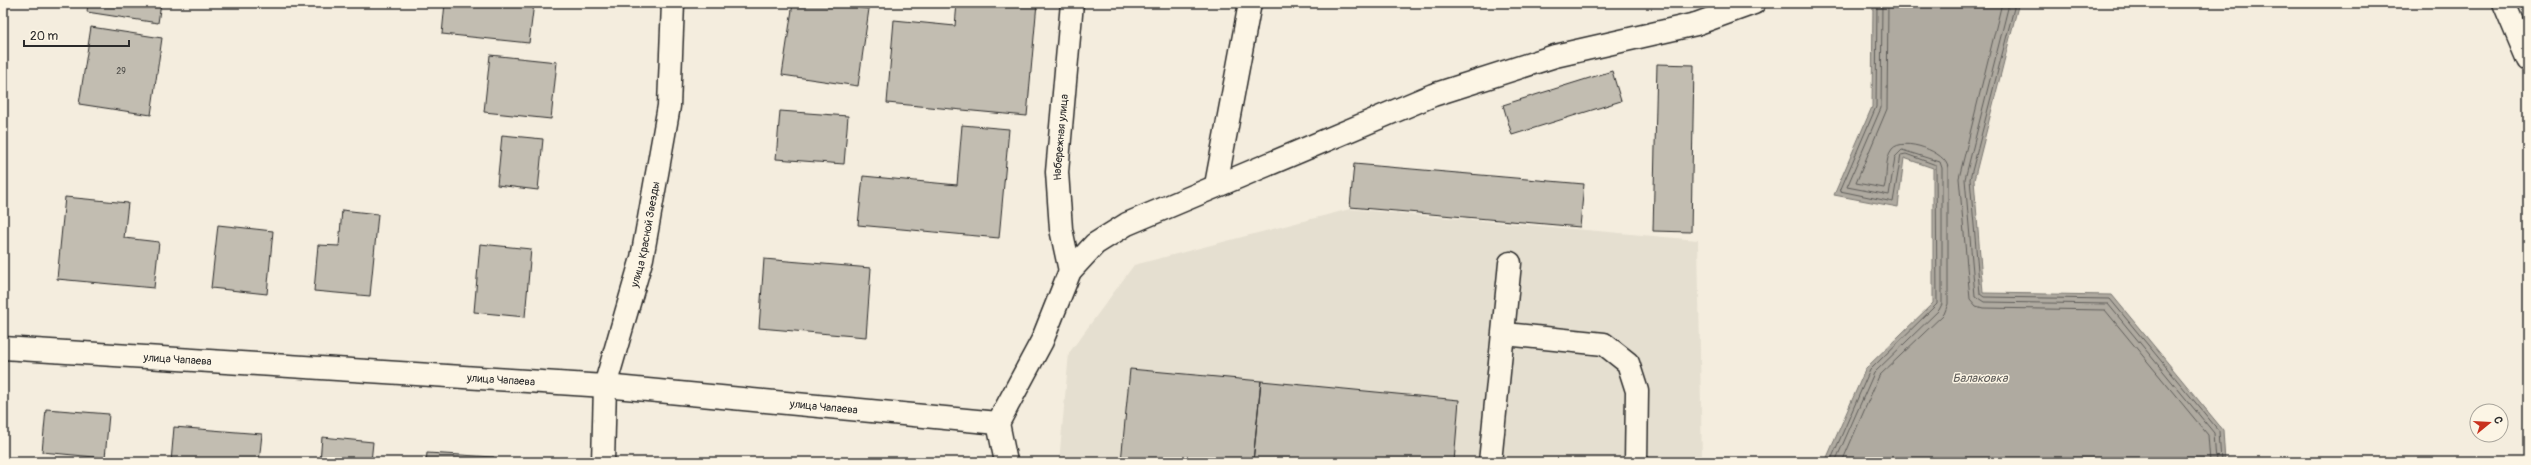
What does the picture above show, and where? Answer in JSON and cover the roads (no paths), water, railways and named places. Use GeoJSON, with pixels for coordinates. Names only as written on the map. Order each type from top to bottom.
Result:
{"type":"FeatureCollection","features":[{"type":"Feature","properties":{"kind":"street","name":"улица Красной Звезды"},"geometry":{"type":"LineString","coordinates":[[603,462],[605,386],[642,258],[669,106],[673,3]]}},
{"type":"Feature","properties":{"kind":"street","name":"Набережная улица"},"geometry":{"type":"LineString","coordinates":[[1070,271],[1060,229],[1057,172],[1072,3]]}},
{"type":"Feature","properties":{"kind":"street"},"geometry":{"type":"LineString","coordinates":[[1216,185],[1250,3]]}},
{"type":"Feature","properties":{"kind":"street"},"geometry":{"type":"LineString","coordinates":[[1006,462],[998,423],[1042,341],[1070,271],[1095,244],[1127,224],[1216,185],[1433,95],[1555,56],[1696,24],[1754,3]]}},
{"type":"Feature","properties":{"kind":"street"},"geometry":{"type":"LineString","coordinates":[[2504,3],[2528,60]]}},
{"type":"Feature","properties":{"kind":"street"},"geometry":{"type":"LineString","coordinates":[[1490,462],[1505,334],[1510,263]]}},
{"type":"Feature","properties":{"kind":"street"},"geometry":{"type":"LineString","coordinates":[[1505,334],[1604,344],[1628,363],[1637,391],[1636,462]]}},
{"type":"Feature","properties":{"kind":"street","name":"улица Чапаева"},"geometry":{"type":"LineString","coordinates":[[3,348],[605,386],[998,423]]}},
{"type":"Feature","properties":{"kind":"water","name":"Балаковка"},"geometry":{"type":"Polygon","coordinates":[[[1873,3],[2016,3],[2018,6],[1974,180],[1983,293],[2112,295],[2223,430],[2225,462],[1825,462],[1866,368],[1933,303],[1933,168],[1904,158],[1898,207],[1834,195],[1872,107],[1873,3]]]}}]}
